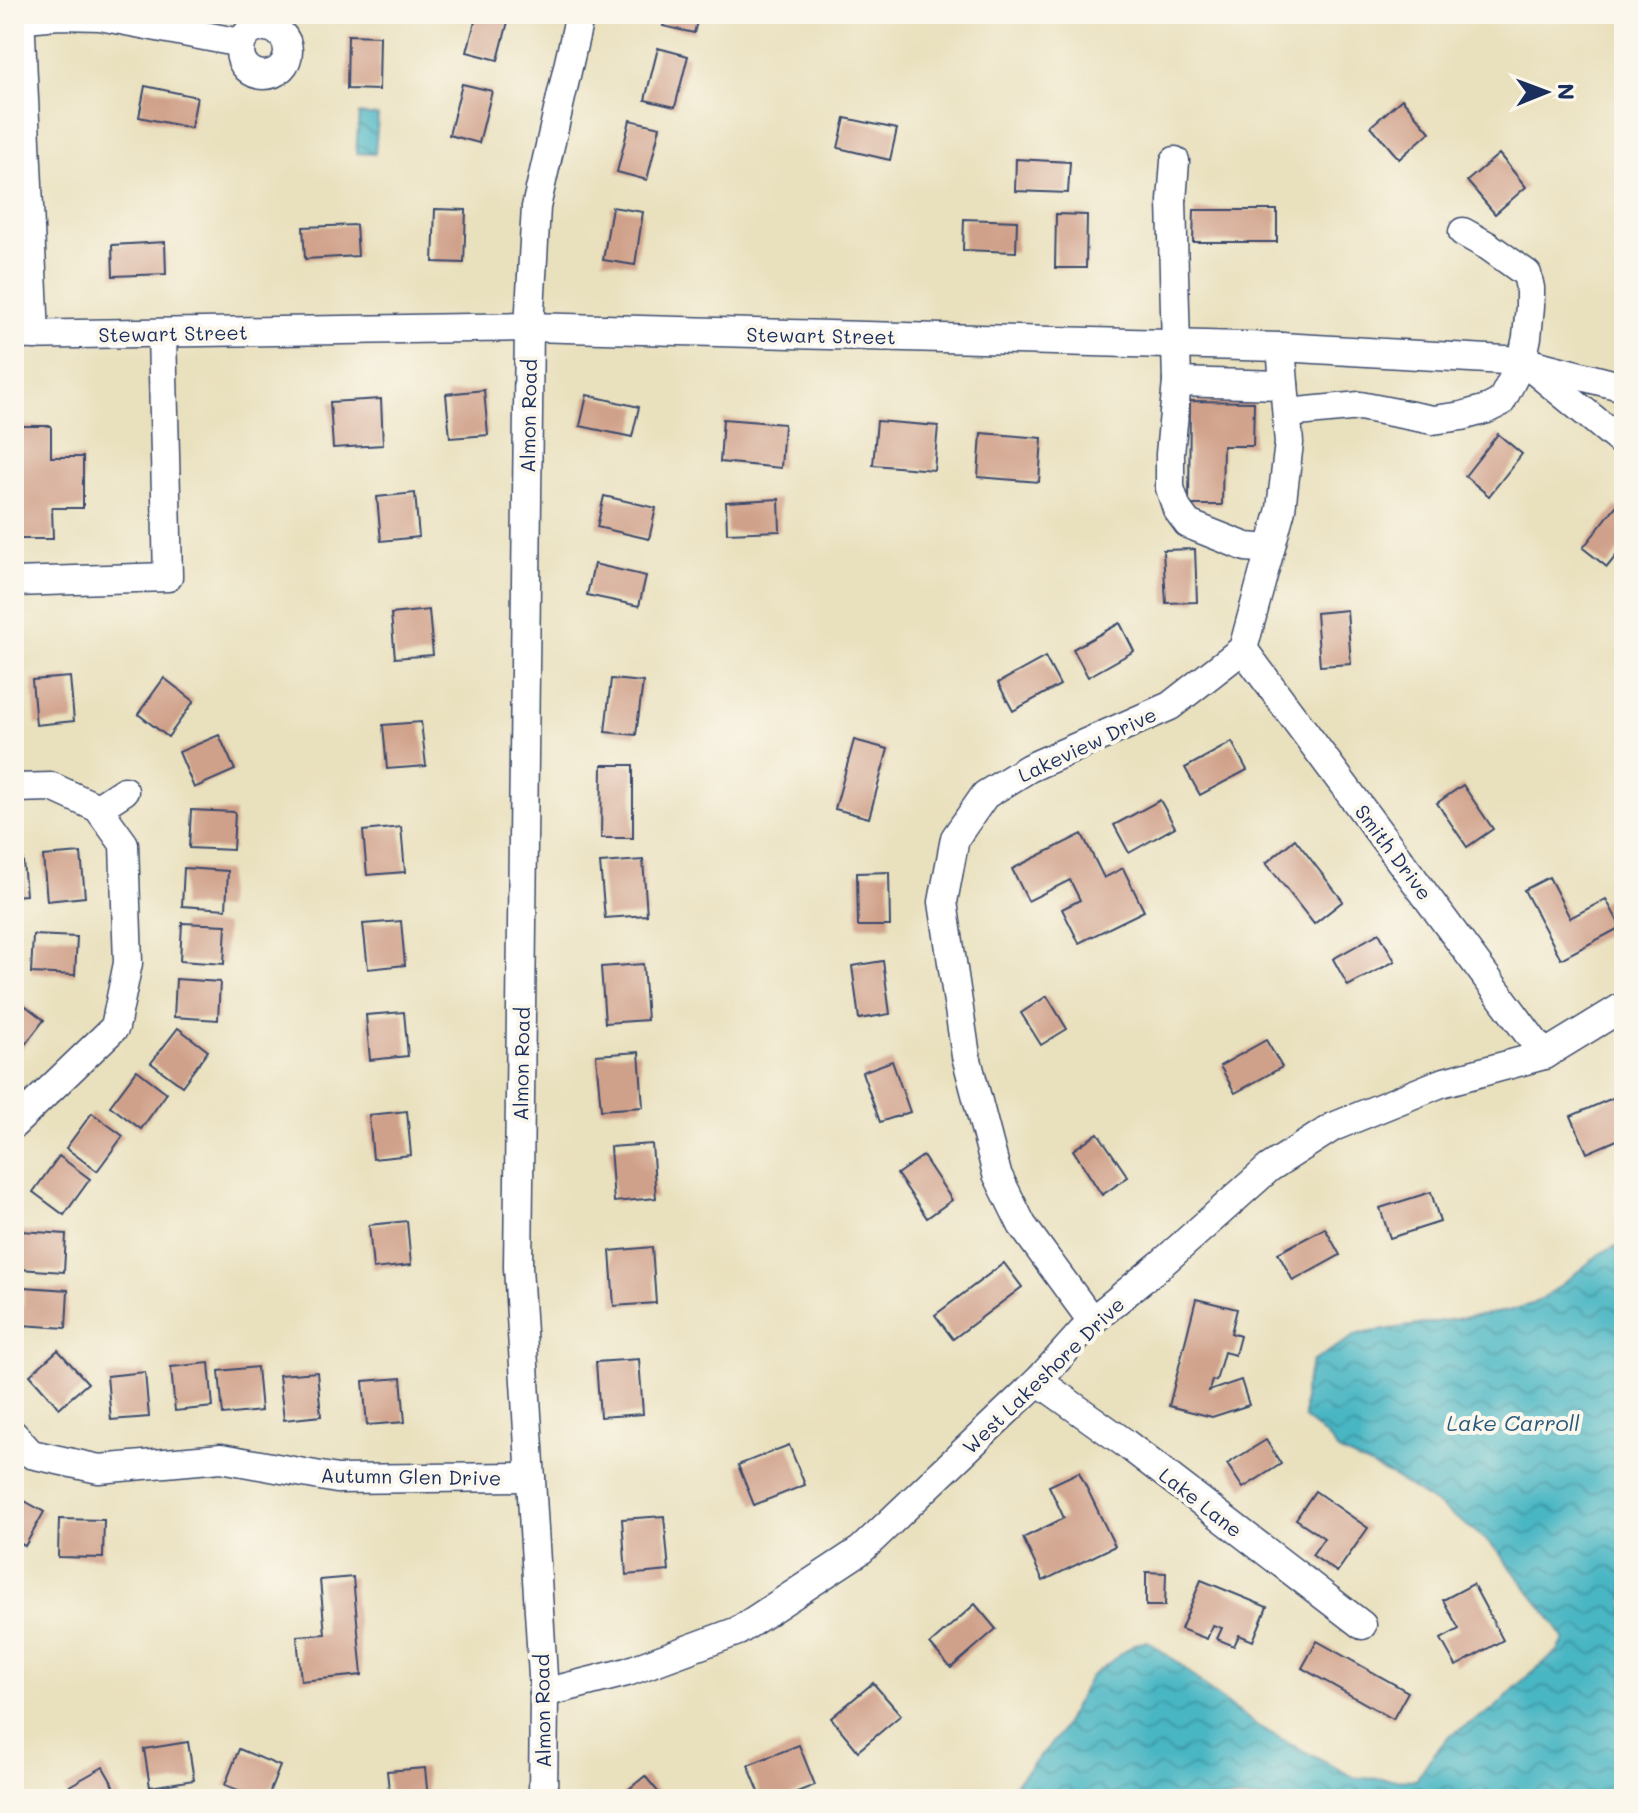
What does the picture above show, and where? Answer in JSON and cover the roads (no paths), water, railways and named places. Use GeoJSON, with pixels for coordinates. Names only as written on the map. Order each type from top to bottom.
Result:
{"type":"FeatureCollection","features":[{"type":"Feature","properties":{"kind":"street","name":"Almon Road"},"geometry":{"type":"LineString","coordinates":[[543,1799],[544,1693],[518,1267],[529,327],[536,207],[580,14]]}},
{"type":"Feature","properties":{"kind":"street"},"geometry":{"type":"LineString","coordinates":[[24,335],[18,18],[100,16],[241,43]]}},
{"type":"Feature","properties":{"kind":"street"},"geometry":{"type":"LineString","coordinates":[[1175,161],[1172,201],[1177,382],[1170,488],[1177,509],[1188,524],[1246,547],[1270,549]]}},
{"type":"Feature","properties":{"kind":"street"},"geometry":{"type":"LineString","coordinates":[[1287,413],[1360,406],[1433,420],[1462,416],[1501,402],[1522,361],[1527,337],[1530,288],[1527,274],[1463,232]]}},
{"type":"Feature","properties":{"kind":"street","name":"Stewart Street"},"geometry":{"type":"LineString","coordinates":[[24,335],[529,327],[1281,347],[1522,361],[1624,387]]}},
{"type":"Feature","properties":{"kind":"street"},"geometry":{"type":"LineString","coordinates":[[14,582],[168,577],[162,333]]}},
{"type":"Feature","properties":{"kind":"street"},"geometry":{"type":"LineString","coordinates":[[1243,649],[1281,509],[1289,443],[1281,347]]}},
{"type":"Feature","properties":{"kind":"street"},"geometry":{"type":"LineString","coordinates":[[1522,361],[1624,444]]}},
{"type":"Feature","properties":{"kind":"street"},"geometry":{"type":"LineString","coordinates":[[1177,382],[1284,385]]}},
{"type":"Feature","properties":{"kind":"street","name":"Smith Drive"},"geometry":{"type":"LineString","coordinates":[[1243,649],[1544,1055]]}},
{"type":"Feature","properties":{"kind":"street","name":"Lakeview Drive"},"geometry":{"type":"LineString","coordinates":[[1092,1321],[1022,1225],[997,1174],[966,1056],[943,902],[955,838],[985,795],[1029,768],[1170,706],[1243,649]]}},
{"type":"Feature","properties":{"kind":"street"},"geometry":{"type":"LineString","coordinates":[[14,788],[52,787],[98,808],[124,844],[128,963],[115,1027],[14,1124]]}},
{"type":"Feature","properties":{"kind":"street"},"geometry":{"type":"LineString","coordinates":[[98,808],[124,791]]}},
{"type":"Feature","properties":{"kind":"street","name":"West Lakeshore Drive"},"geometry":{"type":"LineString","coordinates":[[544,1693],[627,1672],[738,1631],[861,1550],[1038,1381],[1092,1321],[1269,1168],[1333,1127],[1441,1083],[1544,1055],[1624,1006]]}},
{"type":"Feature","properties":{"kind":"street","name":"Lake Lane"},"geometry":{"type":"LineString","coordinates":[[1038,1381],[1125,1443],[1362,1625]]}},
{"type":"Feature","properties":{"kind":"street","name":"Autumn Glen Drive"},"geometry":{"type":"LineString","coordinates":[[14,1435],[31,1454],[99,1469],[221,1458],[337,1479],[531,1477]]}},
{"type":"Feature","properties":{"kind":"water"},"geometry":{"type":"Polygon","coordinates":[[[359,114],[378,116],[375,154],[356,153],[359,114]]]}},
{"type":"Feature","properties":{"kind":"water","name":"Lake Carroll"},"geometry":{"type":"Polygon","coordinates":[[[1624,1242],[1624,1799],[1002,1799],[1059,1735],[1090,1677],[1135,1644],[1148,1641],[1259,1727],[1355,1778],[1416,1780],[1449,1736],[1495,1708],[1558,1651],[1564,1640],[1497,1550],[1476,1532],[1392,1476],[1338,1451],[1328,1437],[1304,1418],[1304,1390],[1312,1362],[1358,1334],[1508,1311],[1532,1304],[1547,1296],[1601,1253],[1624,1242]]]}}]}
